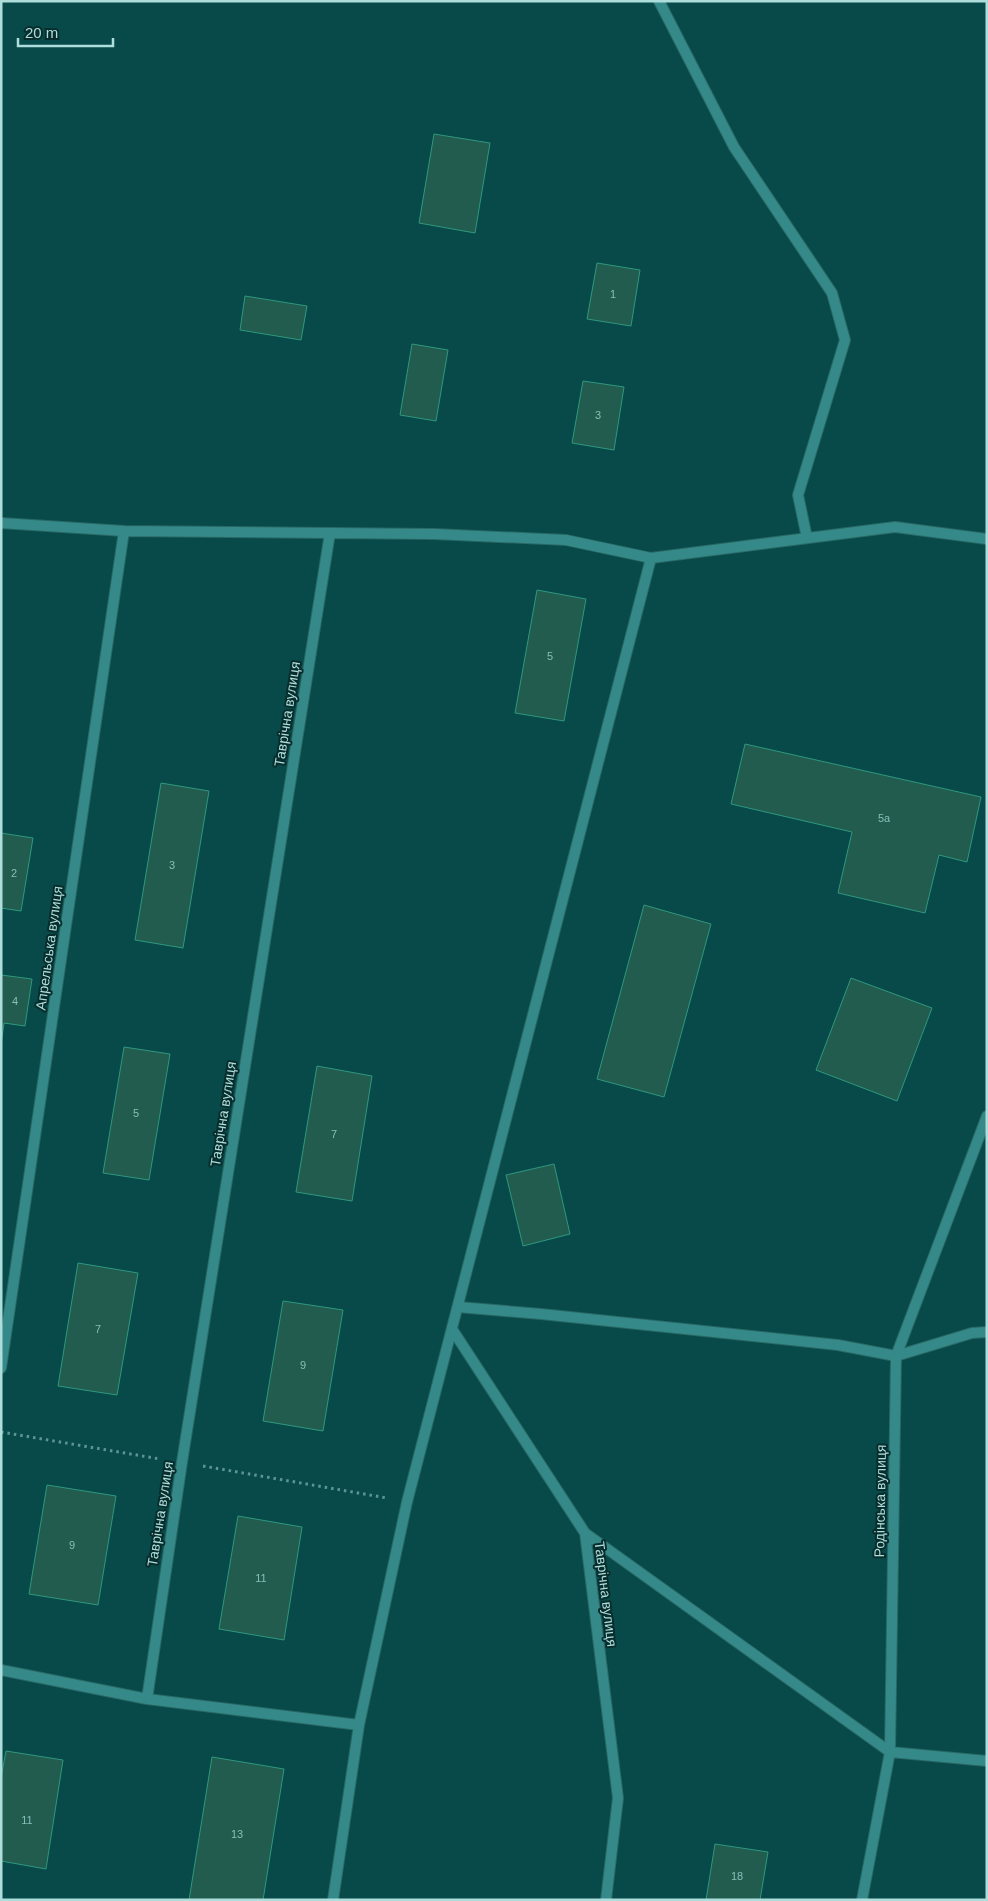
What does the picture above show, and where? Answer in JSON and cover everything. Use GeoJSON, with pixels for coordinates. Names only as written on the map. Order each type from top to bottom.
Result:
{"type":"FeatureCollection","features":[{"type":"Feature","properties":{"kind":"street"},"geometry":{"type":"LineString","coordinates":[[659,1],[734,146],[832,293],[835,302],[845,340],[798,495],[806,538]]}},
{"type":"Feature","properties":{"kind":"street"},"geometry":{"type":"LineString","coordinates":[[1,523],[124,532],[434,534],[566,540],[651,558],[895,527],[987,539]]}},
{"type":"Feature","properties":{"kind":"street","name":"Апрельська вулиця"},"geometry":{"type":"LineString","coordinates":[[1,1368],[124,532]]}},
{"type":"Feature","properties":{"kind":"street","name":"Таврічна вулиця"},"geometry":{"type":"LineString","coordinates":[[147,1699],[184,1453],[330,533]]}},
{"type":"Feature","properties":{"kind":"street"},"geometry":{"type":"LineString","coordinates":[[333,1900],[359,1725],[407,1502],[651,558]]}},
{"type":"Feature","properties":{"kind":"street","name":"Родінська вулиця"},"geometry":{"type":"LineString","coordinates":[[862,1900],[890,1752],[896,1356],[987,1116]]}},
{"type":"Feature","properties":{"kind":"street"},"geometry":{"type":"LineString","coordinates":[[458,1307],[838,1345],[896,1356],[972,1333],[987,1332]]}},
{"type":"Feature","properties":{"kind":"street","name":"Таврічна вулиця"},"geometry":{"type":"LineString","coordinates":[[452,1329],[585,1533],[618,1798],[606,1900]]}},
{"type":"Feature","properties":{"kind":"street"},"geometry":{"type":"LineString","coordinates":[[585,1533],[890,1752],[987,1761]]}},
{"type":"Feature","properties":{"kind":"street"},"geometry":{"type":"LineString","coordinates":[[1,1670],[147,1699],[359,1725]]}},
{"type":"Feature","properties":{"kind":"building"},"geometry":{"type":"Polygon","coordinates":[[[434,134],[490,143],[475,233],[419,223],[434,134]]]}},
{"type":"Feature","properties":{"kind":"building"},"geometry":{"type":"Polygon","coordinates":[[[597,263],[640,270],[631,326],[587,319],[597,263]]]}},
{"type":"Feature","properties":{"kind":"building"},"geometry":{"type":"Polygon","coordinates":[[[245,296],[307,306],[301,340],[240,330],[245,296]]]}},
{"type":"Feature","properties":{"kind":"building"},"geometry":{"type":"Polygon","coordinates":[[[412,344],[448,350],[436,421],[400,415],[412,344]]]}},
{"type":"Feature","properties":{"kind":"building"},"geometry":{"type":"Polygon","coordinates":[[[583,381],[624,387],[614,450],[572,443],[583,381]]]}},
{"type":"Feature","properties":{"kind":"building"},"geometry":{"type":"Polygon","coordinates":[[[537,590],[586,599],[564,721],[515,713],[537,590]]]}},
{"type":"Feature","properties":{"kind":"building"},"geometry":{"type":"Polygon","coordinates":[[[745,744],[981,797],[967,862],[939,855],[925,913],[838,893],[852,832],[731,804],[745,744]]]}},
{"type":"Feature","properties":{"kind":"building"},"geometry":{"type":"Polygon","coordinates":[[[161,783],[209,791],[183,948],[135,940],[161,783]]]}},
{"type":"Feature","properties":{"kind":"building"},"geometry":{"type":"Polygon","coordinates":[[[1,833],[33,838],[21,911],[1,908],[1,833]]]}},
{"type":"Feature","properties":{"kind":"building"},"geometry":{"type":"Polygon","coordinates":[[[644,905],[711,924],[664,1097],[597,1079],[644,905]]]}},
{"type":"Feature","properties":{"kind":"building"},"geometry":{"type":"Polygon","coordinates":[[[1,975],[32,979],[25,1026],[4,1023],[1,1045],[1,975]]]}},
{"type":"Feature","properties":{"kind":"building"},"geometry":{"type":"Polygon","coordinates":[[[851,978],[932,1008],[897,1101],[816,1070],[851,978]]]}},
{"type":"Feature","properties":{"kind":"building"},"geometry":{"type":"Polygon","coordinates":[[[124,1047],[170,1054],[149,1180],[103,1173],[124,1047]]]}},
{"type":"Feature","properties":{"kind":"building"},"geometry":{"type":"Polygon","coordinates":[[[317,1066],[372,1076],[352,1201],[296,1192],[317,1066]]]}},
{"type":"Feature","properties":{"kind":"building"},"geometry":{"type":"Polygon","coordinates":[[[554,1164],[570,1234],[523,1246],[506,1175],[554,1164]]]}},
{"type":"Feature","properties":{"kind":"building"},"geometry":{"type":"Polygon","coordinates":[[[78,1263],[138,1273],[117,1395],[58,1386],[78,1263]]]}},
{"type":"Feature","properties":{"kind":"building"},"geometry":{"type":"Polygon","coordinates":[[[283,1301],[343,1310],[323,1431],[263,1421],[283,1301]]]}},
{"type":"Feature","properties":{"kind":"building"},"geometry":{"type":"Polygon","coordinates":[[[47,1485],[116,1496],[98,1605],[29,1594],[47,1485]]]}},
{"type":"Feature","properties":{"kind":"building"},"geometry":{"type":"Polygon","coordinates":[[[238,1516],[302,1527],[284,1640],[219,1629],[238,1516]]]}},
{"type":"Feature","properties":{"kind":"building"},"geometry":{"type":"Polygon","coordinates":[[[6,1751],[63,1760],[46,1869],[1,1861],[1,1778],[6,1751]]]}},
{"type":"Feature","properties":{"kind":"building"},"geometry":{"type":"Polygon","coordinates":[[[212,1757],[284,1769],[263,1900],[189,1900],[212,1757]]]}},
{"type":"Feature","properties":{"kind":"building"},"geometry":{"type":"Polygon","coordinates":[[[715,1844],[768,1852],[760,1900],[706,1900],[715,1844]]]}}]}
